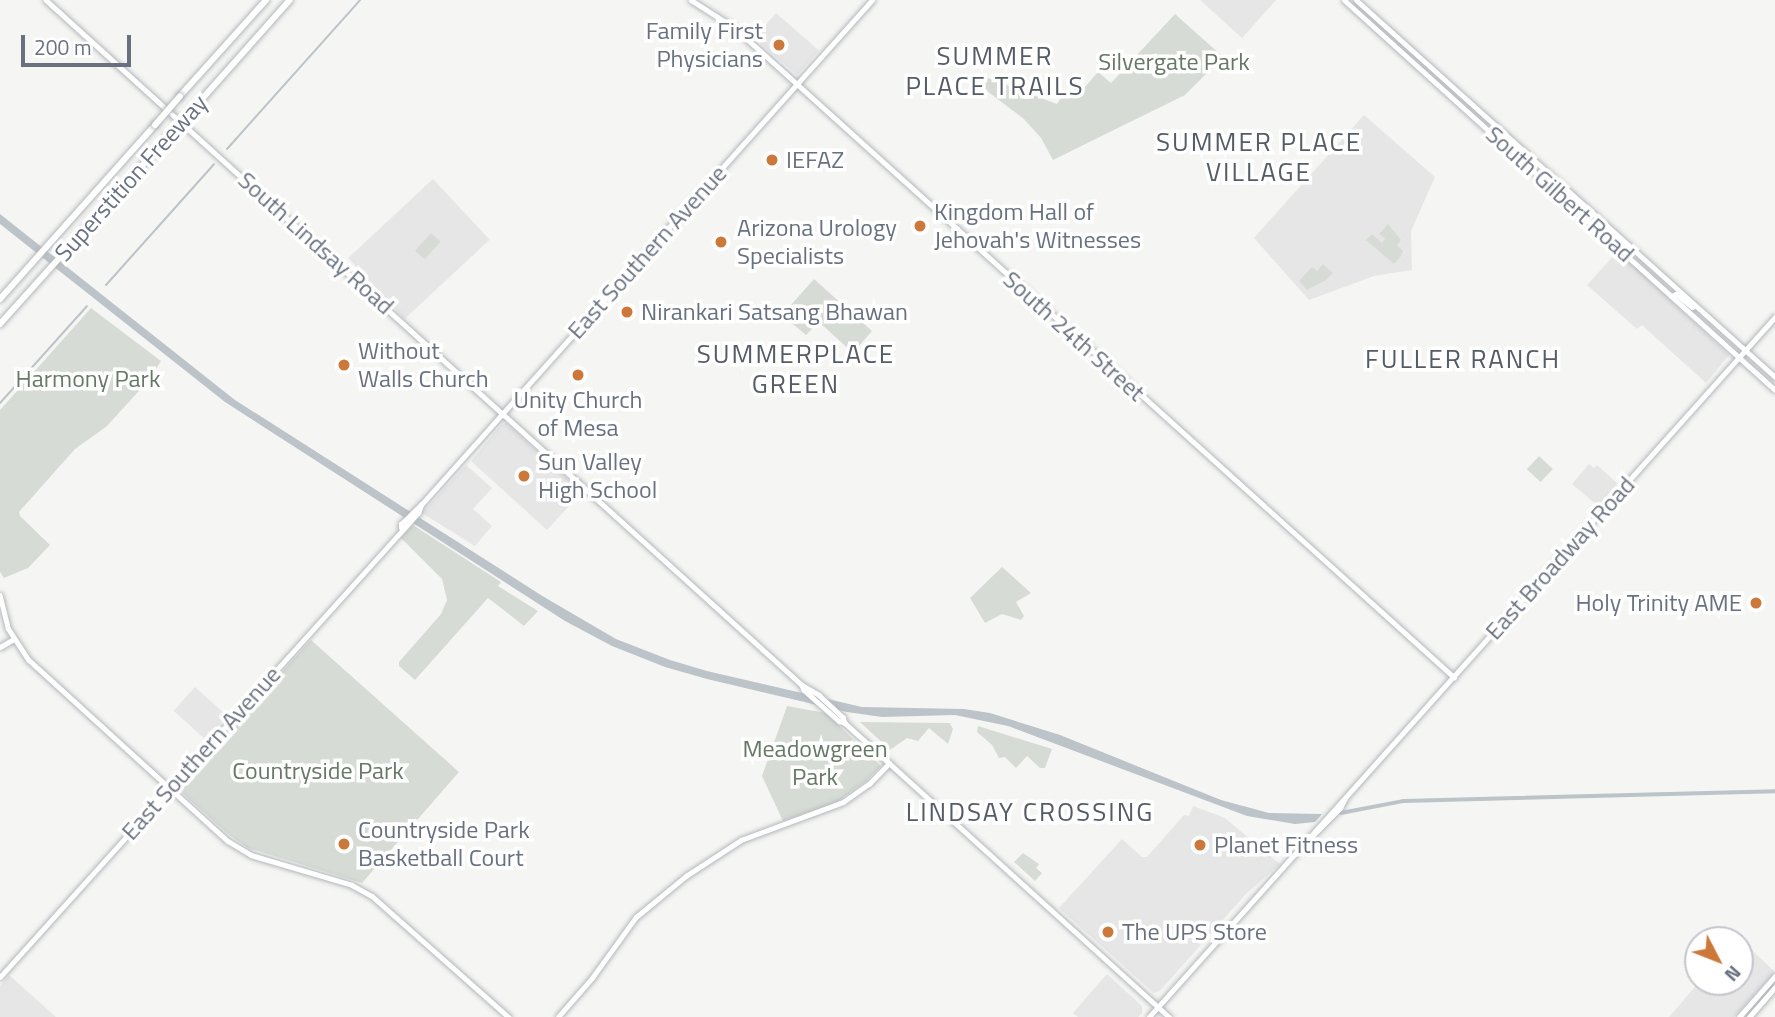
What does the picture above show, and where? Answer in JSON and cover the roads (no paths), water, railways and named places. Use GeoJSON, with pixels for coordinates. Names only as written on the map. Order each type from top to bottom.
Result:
{"type":"FeatureCollection","features":[{"type":"Feature","properties":{"kind":"highway","name":"Superstition Freeway"},"geometry":{"type":"LineString","coordinates":[[0,299],[266,0]]}},
{"type":"Feature","properties":{"kind":"highway","name":"Superstition Freeway"},"geometry":{"type":"LineString","coordinates":[[0,324],[290,0]]}},
{"type":"Feature","properties":{"kind":"main road","name":"South Lindsay Road"},"geometry":{"type":"LineString","coordinates":[[47,0],[802,685],[819,695],[845,723]]}},
{"type":"Feature","properties":{"kind":"main road","name":"South 24th Street"},"geometry":{"type":"LineString","coordinates":[[691,0],[735,28],[1454,677]]}},
{"type":"Feature","properties":{"kind":"main road","name":"East Southern Avenue"},"geometry":{"type":"LineString","coordinates":[[0,977],[872,0]]}},
{"type":"Feature","properties":{"kind":"main road","name":"South Gilbert Road"},"geometry":{"type":"LineString","coordinates":[[1343,0],[1775,390]]}},
{"type":"Feature","properties":{"kind":"main road","name":"South Gilbert Road"},"geometry":{"type":"LineString","coordinates":[[1356,0],[1775,377]]}},
{"type":"Feature","properties":{"kind":"main road"},"geometry":{"type":"LineString","coordinates":[[1651,277],[1665,284],[1669,282]]}},
{"type":"Feature","properties":{"kind":"main road"},"geometry":{"type":"LineString","coordinates":[[1671,296],[1676,294],[1698,308]]}},
{"type":"Feature","properties":{"kind":"main road","name":"East Broadway Road"},"geometry":{"type":"LineString","coordinates":[[1311,836],[1331,809],[1345,798],[1775,317]]}},
{"type":"Feature","properties":{"kind":"main road"},"geometry":{"type":"LineString","coordinates":[[0,596],[14,639],[36,667],[228,841],[251,855],[352,885],[372,896],[509,1017]]}},
{"type":"Feature","properties":{"kind":"main road"},"geometry":{"type":"LineString","coordinates":[[0,647],[14,639]]}},
{"type":"Feature","properties":{"kind":"main road","name":"South Lindsay Road"},"geometry":{"type":"LineString","coordinates":[[802,685],[807,693],[845,723],[1169,1017]]}},
{"type":"Feature","properties":{"kind":"main road"},"geometry":{"type":"LineString","coordinates":[[558,1017],[592,978],[636,917],[685,876],[734,843],[844,802],[869,784],[889,763]]}},
{"type":"Feature","properties":{"kind":"main road","name":"East Broadway Road"},"geometry":{"type":"LineString","coordinates":[[1149,1017],[1311,836],[1340,808],[1345,798]]}},
{"type":"Feature","properties":{"kind":"main road"},"geometry":{"type":"LineString","coordinates":[[1739,1017],[1775,976]]}},
{"type":"Feature","properties":{"kind":"main road"},"geometry":{"type":"LineString","coordinates":[[1749,1017],[1775,987]]}},
{"type":"Feature","properties":{"kind":"waterway"},"geometry":{"type":"LineString","coordinates":[[227,149],[360,0]]}},
{"type":"Feature","properties":{"kind":"waterway"},"geometry":{"type":"LineString","coordinates":[[106,285],[214,164]]}},
{"type":"Feature","properties":{"kind":"waterway"},"geometry":{"type":"LineString","coordinates":[[0,403],[87,306]]}},
{"type":"Feature","properties":{"kind":"waterway"},"geometry":{"type":"LineString","coordinates":[[1341,813],[1404,801],[1775,791]]}},
{"type":"Feature","properties":{"kind":"place","name":"Family First Physicians"},"geometry":{"type":"Point","coordinates":[779,45]}},
{"type":"Feature","properties":{"kind":"place","name":"IEFAZ"},"geometry":{"type":"Point","coordinates":[772,160]}},
{"type":"Feature","properties":{"kind":"place","name":"Kingdom Hall of Jehovah's Witnesses"},"geometry":{"type":"Point","coordinates":[920,226]}},
{"type":"Feature","properties":{"kind":"place","name":"Arizona Urology Specialists"},"geometry":{"type":"Point","coordinates":[721,242]}},
{"type":"Feature","properties":{"kind":"place","name":"Nirankari Satsang Bhawan"},"geometry":{"type":"Point","coordinates":[627,312]}},
{"type":"Feature","properties":{"kind":"place","name":"Without Walls Church"},"geometry":{"type":"Point","coordinates":[344,365]}},
{"type":"Feature","properties":{"kind":"place","name":"Unity Church of Mesa"},"geometry":{"type":"Point","coordinates":[578,375]}},
{"type":"Feature","properties":{"kind":"place","name":"Sun Valley High School"},"geometry":{"type":"Point","coordinates":[524,476]}},
{"type":"Feature","properties":{"kind":"place","name":"Holy Trinity AME"},"geometry":{"type":"Point","coordinates":[1756,603]}},
{"type":"Feature","properties":{"kind":"place","name":"Countryside Park Basketball Court"},"geometry":{"type":"Point","coordinates":[344,844]}},
{"type":"Feature","properties":{"kind":"place","name":"Planet Fitness"},"geometry":{"type":"Point","coordinates":[1200,845]}},
{"type":"Feature","properties":{"kind":"place","name":"The UPS Store"},"geometry":{"type":"Point","coordinates":[1108,932]}},
{"type":"Feature","properties":{"kind":"district","name":"SUMMER PLACE TRAILS"},"geometry":{"type":"Point","coordinates":[995,71]}},
{"type":"Feature","properties":{"kind":"district","name":"SUMMER PLACE VILLAGE"},"geometry":{"type":"Point","coordinates":[1259,157]}},
{"type":"Feature","properties":{"kind":"district","name":"FULLER RANCH"},"geometry":{"type":"Point","coordinates":[1463,359]}},
{"type":"Feature","properties":{"kind":"district","name":"SUMMERPLACE GREEN"},"geometry":{"type":"Point","coordinates":[796,369]}},
{"type":"Feature","properties":{"kind":"district","name":"LINDSAY CROSSING"},"geometry":{"type":"Point","coordinates":[1030,812]}},
{"type":"Feature","properties":{"kind":"park label","name":"Silvergate Park"},"geometry":{"type":"Point","coordinates":[1174,62]}},
{"type":"Feature","properties":{"kind":"park label","name":"Harmony Park"},"geometry":{"type":"Point","coordinates":[88,379]}},
{"type":"Feature","properties":{"kind":"park label","name":"Meadowgreen Park"},"geometry":{"type":"Point","coordinates":[815,763]}},
{"type":"Feature","properties":{"kind":"park label","name":"Countryside Park"},"geometry":{"type":"Point","coordinates":[318,771]}}]}
